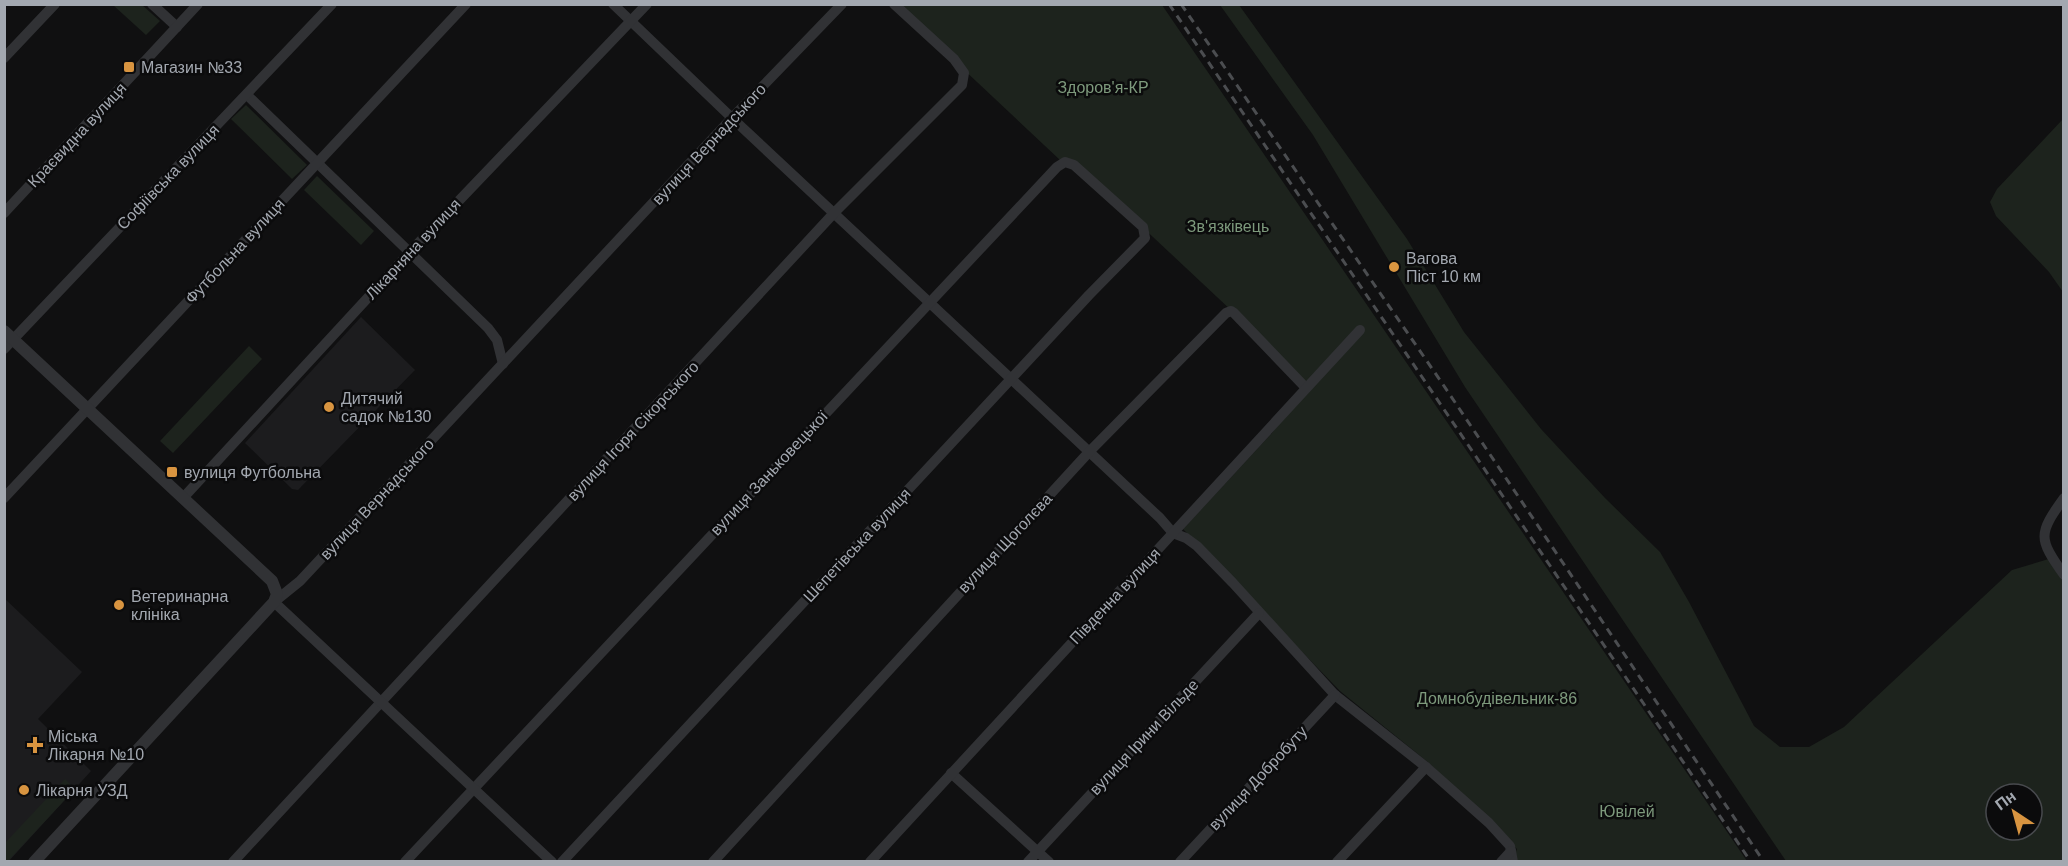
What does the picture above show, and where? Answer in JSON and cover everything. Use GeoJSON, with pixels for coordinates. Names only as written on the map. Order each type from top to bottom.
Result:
{"type":"FeatureCollection","features":[{"type":"Feature","properties":{"kind":"street"},"geometry":{"type":"LineString","coordinates":[[4,58],[55,4]]}},
{"type":"Feature","properties":{"kind":"street"},"geometry":{"type":"LineString","coordinates":[[152,4],[177,27]]}},
{"type":"Feature","properties":{"kind":"street","name":"Краєвидна вулиця"},"geometry":{"type":"LineString","coordinates":[[4,213],[198,4]]}},
{"type":"Feature","properties":{"kind":"street","name":"Софіївська вулиця"},"geometry":{"type":"LineString","coordinates":[[4,349],[9,335],[247,95],[332,4]]}},
{"type":"Feature","properties":{"kind":"street","name":"Футбольна вулиця"},"geometry":{"type":"LineString","coordinates":[[4,498],[466,4]]}},
{"type":"Feature","properties":{"kind":"street"},"geometry":{"type":"LineString","coordinates":[[613,4],[1160,518],[1173,533],[1197,546],[1335,695],[1426,767],[1505,838],[1512,856],[1501,861]]}},
{"type":"Feature","properties":{"kind":"street","name":"Лікарняна вулиця"},"geometry":{"type":"LineString","coordinates":[[183,498],[409,253],[647,4]]}},
{"type":"Feature","properties":{"kind":"street","name":"вулиця Вернадського"},"geometry":{"type":"LineString","coordinates":[[34,861],[274,602],[300,581],[732,118],[842,4]]}},
{"type":"Feature","properties":{"kind":"street","name":"вулиця Ігоря Сікорського"},"geometry":{"type":"LineString","coordinates":[[234,861],[834,213],[964,81],[964,73],[954,59],[894,4]]}},
{"type":"Feature","properties":{"kind":"street"},"geometry":{"type":"LineString","coordinates":[[247,95],[488,328],[497,340],[504,364]]}},
{"type":"Feature","properties":{"kind":"street","name":"вулиця Заньковецької"},"geometry":{"type":"LineString","coordinates":[[405,861],[1057,166],[1065,162],[1074,165],[1143,227]]}},
{"type":"Feature","properties":{"kind":"street","name":"Шепетівська вулиця"},"geometry":{"type":"LineString","coordinates":[[562,861],[1145,238],[1143,227]]}},
{"type":"Feature","properties":{"kind":"street","name":"вулиця Щоголєва"},"geometry":{"type":"LineString","coordinates":[[713,861],[1089,452],[1226,313],[1231,311],[1306,388]]}},
{"type":"Feature","properties":{"kind":"street","name":"Південна вулиця"},"geometry":{"type":"LineString","coordinates":[[870,861],[1360,330]]}},
{"type":"Feature","properties":{"kind":"street"},"geometry":{"type":"LineString","coordinates":[[9,335],[272,581],[277,594],[274,602],[552,861]]}},
{"type":"Feature","properties":{"kind":"street"},"geometry":{"type":"LineString","coordinates":[[2064,498],[2044,528],[2043,539],[2064,575]]}},
{"type":"Feature","properties":{"kind":"street","name":"вулиця Ірини Вільде"},"geometry":{"type":"LineString","coordinates":[[1028,861],[1259,613]]}},
{"type":"Feature","properties":{"kind":"street","name":"вулиця Добробуту"},"geometry":{"type":"LineString","coordinates":[[1180,861],[1335,695]]}},
{"type":"Feature","properties":{"kind":"street"},"geometry":{"type":"LineString","coordinates":[[1337,861],[1426,767]]}},
{"type":"Feature","properties":{"kind":"street"},"geometry":{"type":"LineString","coordinates":[[951,773],[1048,861]]}},
{"type":"Feature","properties":{"kind":"shaded area","name":"Дитячий садок №130"},"geometry":{"type":"Polygon","coordinates":[[[361,317],[415,370],[298,490],[292,489],[245,443],[361,317]]]}},
{"type":"Feature","properties":{"kind":"shaded area","name":"Міська Лікарня №10"},"geometry":{"type":"Polygon","coordinates":[[[4,598],[82,672],[38,719],[91,771],[8,862],[4,861],[4,598]]]}},
{"type":"Feature","properties":{"kind":"green space"},"geometry":{"type":"Polygon","coordinates":[[[113,5],[142,5],[160,21],[146,35],[113,5]]]}},
{"type":"Feature","properties":{"kind":"green space"},"geometry":{"type":"Polygon","coordinates":[[[895,5],[1162,5],[1747,861],[1514,861],[1517,849],[1429,763],[1340,691],[1183,529],[1272,433],[1306,387],[1233,312],[1074,163],[1060,160],[895,5]]]}},
{"type":"Feature","properties":{"kind":"green space"},"geometry":{"type":"Polygon","coordinates":[[[1220,5],[1239,5],[1407,239],[1464,332],[1541,429],[1605,498],[1660,552],[1754,726],[1780,747],[1809,747],[1844,727],[2012,570],[2052,558],[2064,575],[2063,861],[1786,861],[1465,387],[1313,135],[1220,5]]]}},
{"type":"Feature","properties":{"kind":"green space"},"geometry":{"type":"Polygon","coordinates":[[[246,105],[307,165],[292,179],[231,119],[246,105]]]}},
{"type":"Feature","properties":{"kind":"green space"},"geometry":{"type":"Polygon","coordinates":[[[2063,119],[2063,292],[2049,272],[1996,216],[1990,202],[1997,189],[2063,119]]]}},
{"type":"Feature","properties":{"kind":"green space"},"geometry":{"type":"Polygon","coordinates":[[[317,176],[374,231],[361,245],[304,190],[317,176]]]}},
{"type":"Feature","properties":{"kind":"green space"},"geometry":{"type":"Polygon","coordinates":[[[249,346],[262,359],[173,453],[160,441],[249,346]]]}},
{"type":"Feature","properties":{"kind":"green space"},"geometry":{"type":"Polygon","coordinates":[[[65,779],[75,789],[8,861],[5,861],[5,843],[65,779]]]}},
{"type":"Feature","properties":{"kind":"railway"},"geometry":{"type":"LineString","coordinates":[[1169,4],[1751,862]]}},
{"type":"Feature","properties":{"kind":"railway"},"geometry":{"type":"LineString","coordinates":[[1181,4],[1442,383],[1764,862]]}},
{"type":"Feature","properties":{"kind":"place","name":"Магазин №33"},"geometry":{"type":"Point","coordinates":[129,67]}},
{"type":"Feature","properties":{"kind":"place","name":"Вагова Піст 10 км"},"geometry":{"type":"Point","coordinates":[1394,267]}},
{"type":"Feature","properties":{"kind":"place","name":"Дитячий садок №130"},"geometry":{"type":"Point","coordinates":[329,407]}},
{"type":"Feature","properties":{"kind":"place","name":"вулиця Футбольна"},"geometry":{"type":"Point","coordinates":[172,472]}},
{"type":"Feature","properties":{"kind":"place","name":"Ветеринарна клініка"},"geometry":{"type":"Point","coordinates":[119,605]}},
{"type":"Feature","properties":{"kind":"place","name":"Міська Лікарня №10"},"geometry":{"type":"Point","coordinates":[35,745]}},
{"type":"Feature","properties":{"kind":"place","name":"Лікарня УЗД"},"geometry":{"type":"Point","coordinates":[24,790]}},
{"type":"Feature","properties":{"kind":"park label","name":"Здоров'я-КР"},"geometry":{"type":"Point","coordinates":[1103,87]}},
{"type":"Feature","properties":{"kind":"park label","name":"Зв'язківець"},"geometry":{"type":"Point","coordinates":[1228,226]}},
{"type":"Feature","properties":{"kind":"park label","name":"Домнобудівельник-86"},"geometry":{"type":"Point","coordinates":[1497,698]}},
{"type":"Feature","properties":{"kind":"park label","name":"Ювілей"},"geometry":{"type":"Point","coordinates":[1627,811]}}]}
